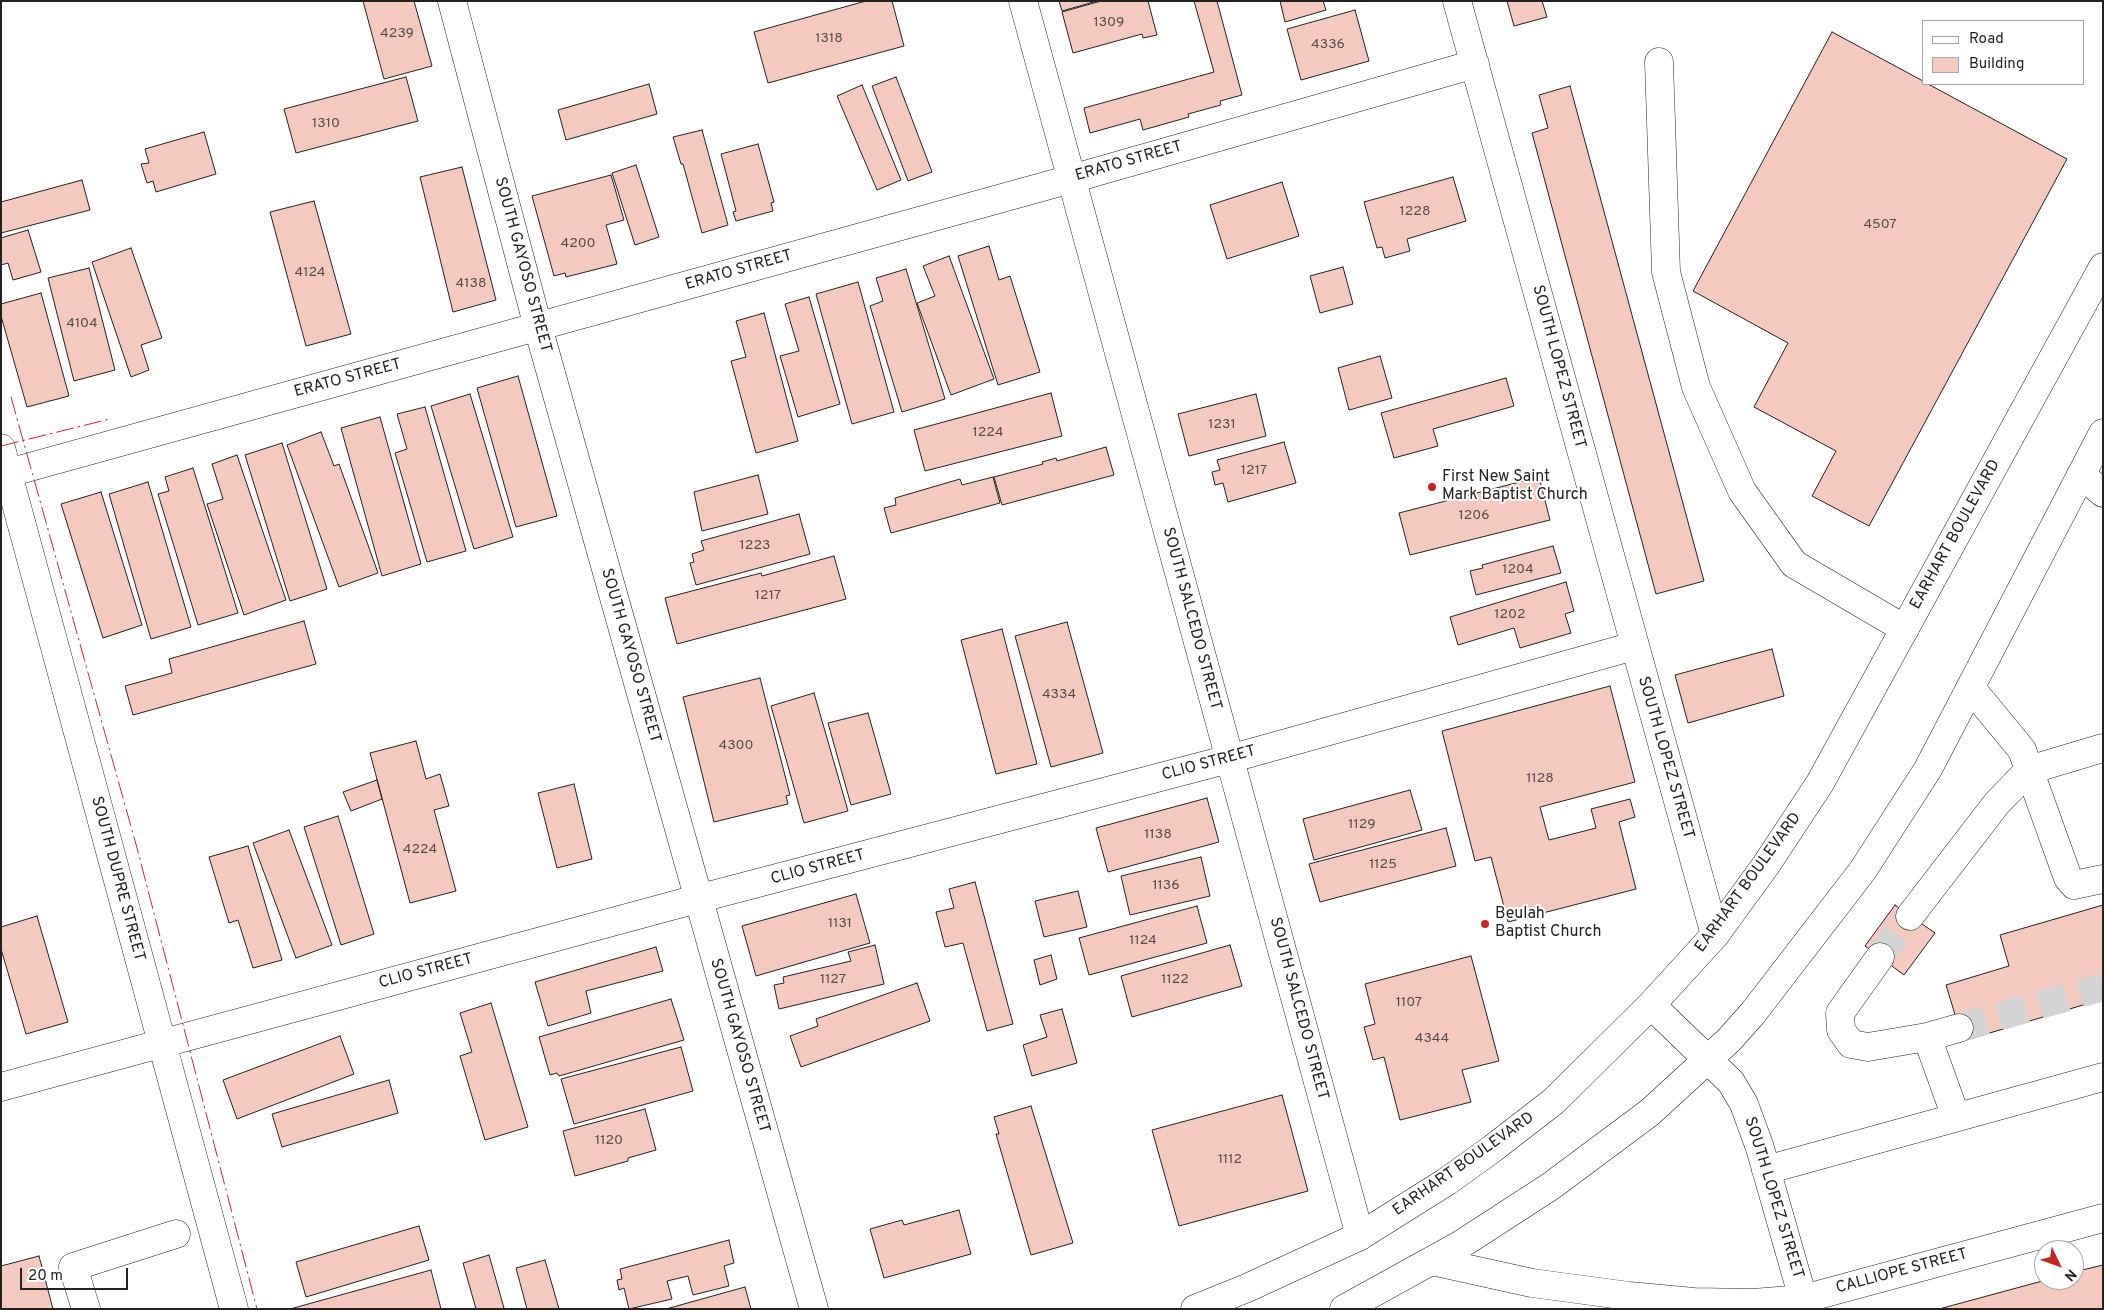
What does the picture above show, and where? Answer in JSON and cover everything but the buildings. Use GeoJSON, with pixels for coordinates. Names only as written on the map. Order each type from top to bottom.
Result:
{"type":"FeatureCollection","features":[{"type":"Feature","properties":{"kind":"street","name":"SOUTH GAYOSO STREET"},"geometry":{"type":"LineString","coordinates":[[452,1],[538,327],[697,899],[814,1309]]}},
{"type":"Feature","properties":{"kind":"street","name":"SOUTH SALCEDO STREET"},"geometry":{"type":"LineString","coordinates":[[1023,1],[1360,1236]]}},
{"type":"Feature","properties":{"kind":"street","name":"SOUTH LOPEZ STREET"},"geometry":{"type":"LineString","coordinates":[[1457,1],[1715,935]]}},
{"type":"Feature","properties":{"kind":"street"},"geometry":{"type":"LineString","coordinates":[[1659,62],[1666,272],[1696,387],[1742,491],[1794,564],[1905,629]]}},
{"type":"Feature","properties":{"kind":"street","name":"ERATO STREET"},"geometry":{"type":"LineString","coordinates":[[4,465],[538,327],[1072,179],[1475,64]]}},
{"type":"Feature","properties":{"kind":"street","name":"EARHART BOULEVARD"},"geometry":{"type":"LineString","coordinates":[[1194,1309],[1247,1288],[1360,1236],[1446,1182],[1554,1101],[1651,1005],[1715,935],[1766,866],[1820,783],[2103,266]]}},
{"type":"Feature","properties":{"kind":"street"},"geometry":{"type":"LineString","coordinates":[[1344,1309],[1432,1261],[1551,1186],[1649,1114],[1753,1013],[1863,870],[1928,769],[2103,433]]}},
{"type":"Feature","properties":{"kind":"street","name":"SOUTH DUPRE STREET"},"geometry":{"type":"LineString","coordinates":[[4,465],[234,1309]]}},
{"type":"Feature","properties":{"kind":"street"},"geometry":{"type":"LineString","coordinates":[[2081,475],[2103,493]]}},
{"type":"Feature","properties":{"kind":"street","name":"CLIO STREET"},"geometry":{"type":"LineString","coordinates":[[1,1087],[697,899],[1229,760],[1634,646]]}},
{"type":"Feature","properties":{"kind":"street"},"geometry":{"type":"LineString","coordinates":[[1971,688],[2022,750],[2068,878],[2074,885],[2103,879]]}},
{"type":"Feature","properties":{"kind":"street"},"geometry":{"type":"LineString","coordinates":[[1910,916],[1998,803],[2029,770],[2103,748]]}},
{"type":"Feature","properties":{"kind":"street"},"geometry":{"type":"LineString","coordinates":[[1880,957],[1840,1013],[1841,1030],[1851,1044],[1868,1047],[1927,1037],[1959,1028]]}},
{"type":"Feature","properties":{"kind":"street","name":"SOUTH LOPEZ STREET"},"geometry":{"type":"LineString","coordinates":[[1651,1005],[1731,1082],[1744,1104],[1766,1170],[1805,1304]]}},
{"type":"Feature","properties":{"kind":"street"},"geometry":{"type":"LineString","coordinates":[[1927,1037],[1956,1117]]}},
{"type":"Feature","properties":{"kind":"street"},"geometry":{"type":"LineString","coordinates":[[1766,1170],[2103,1077]]}},
{"type":"Feature","properties":{"kind":"street","name":"CALLIOPE STREET"},"geometry":{"type":"LineString","coordinates":[[1432,1261],[1532,1283],[1629,1296],[1694,1302],[1805,1304],[2103,1218]]}},
{"type":"Feature","properties":{"kind":"street"},"geometry":{"type":"LineString","coordinates":[[86,1309],[73,1267],[176,1234]]}},
{"type":"Feature","properties":{"kind":"tunnel"},"geometry":{"type":"LineString","coordinates":[[1880,957],[1910,916]]}},
{"type":"Feature","properties":{"kind":"tunnel"},"geometry":{"type":"LineString","coordinates":[[1959,1028],[2103,987]]}},
{"type":"Feature","properties":{"kind":"power"},"geometry":{"type":"LineString","coordinates":[[11,397],[137,848],[257,1309]]}},
{"type":"Feature","properties":{"kind":"power"},"geometry":{"type":"LineString","coordinates":[[1,446],[110,419]]}},
{"type":"Feature","properties":{"kind":"place","name":"First New Saint Mark Baptist Church"},"geometry":{"type":"Point","coordinates":[1432,487]}},
{"type":"Feature","properties":{"kind":"place","name":"Beulah Baptist Church"},"geometry":{"type":"Point","coordinates":[1485,924]}}]}
